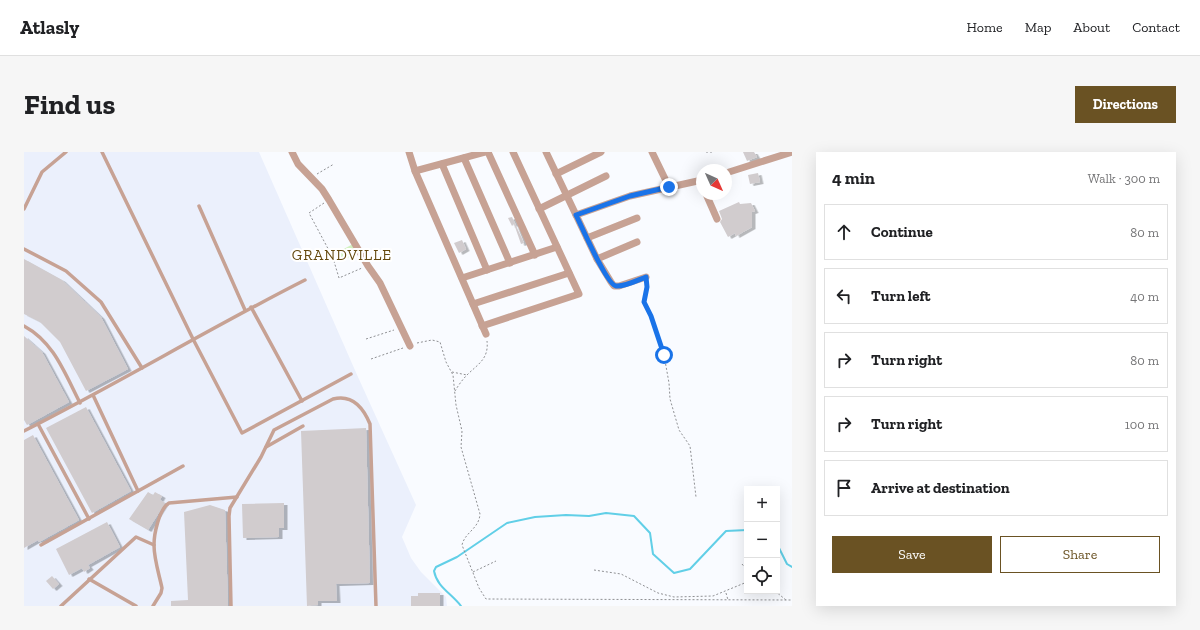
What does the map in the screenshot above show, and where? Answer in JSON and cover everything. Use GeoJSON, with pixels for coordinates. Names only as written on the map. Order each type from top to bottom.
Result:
{"type":"FeatureCollection","features":[{"type":"Feature","properties":{"kind":"street"},"geometry":{"type":"LineString","coordinates":[[292,152],[298,164],[329,200],[368,266],[380,283],[400,328],[410,346]]}},
{"type":"Feature","properties":{"kind":"street"},"geometry":{"type":"LineString","coordinates":[[409,152],[415,171],[486,334]]}},
{"type":"Feature","properties":{"kind":"street"},"geometry":{"type":"LineString","coordinates":[[415,171],[487,152],[535,254]]}},
{"type":"Feature","properties":{"kind":"street"},"geometry":{"type":"LineString","coordinates":[[482,326],[579,294],[513,152]]}},
{"type":"Feature","properties":{"kind":"street"},"geometry":{"type":"LineString","coordinates":[[546,152],[597,259],[614,286],[646,277]]}},
{"type":"Feature","properties":{"kind":"street"},"geometry":{"type":"LineString","coordinates":[[556,174],[601,152]]}},
{"type":"Feature","properties":{"kind":"street"},"geometry":{"type":"LineString","coordinates":[[652,152],[669,187]]}},
{"type":"Feature","properties":{"kind":"street"},"geometry":{"type":"LineString","coordinates":[[732,171],[792,152]]}},
{"type":"Feature","properties":{"kind":"street"},"geometry":{"type":"LineString","coordinates":[[464,158],[510,262]]}},
{"type":"Feature","properties":{"kind":"street"},"geometry":{"type":"LineString","coordinates":[[442,164],[487,270]]}},
{"type":"Feature","properties":{"kind":"street"},"geometry":{"type":"LineString","coordinates":[[539,209],[606,176]]}},
{"type":"Feature","properties":{"kind":"street"},"geometry":{"type":"LineString","coordinates":[[576,215],[630,196],[696,183]]}},
{"type":"Feature","properties":{"kind":"street"},"geometry":{"type":"LineString","coordinates":[[709,200],[717,219]]}},
{"type":"Feature","properties":{"kind":"street"},"geometry":{"type":"LineString","coordinates":[[587,238],[637,218]]}},
{"type":"Feature","properties":{"kind":"street"},"geometry":{"type":"LineString","coordinates":[[597,259],[637,242]]}},
{"type":"Feature","properties":{"kind":"street"},"geometry":{"type":"LineString","coordinates":[[462,278],[557,247]]}},
{"type":"Feature","properties":{"kind":"street"},"geometry":{"type":"LineString","coordinates":[[473,304],[569,273]]}},
{"type":"Feature","properties":{"kind":"lane"},"geometry":{"type":"LineString","coordinates":[[24,209],[42,172],[66,152]]}},
{"type":"Feature","properties":{"kind":"lane"},"geometry":{"type":"LineString","coordinates":[[102,152],[193,340],[242,433],[351,374]]}},
{"type":"Feature","properties":{"kind":"lane"},"geometry":{"type":"LineString","coordinates":[[199,206],[245,310]]}},
{"type":"Feature","properties":{"kind":"lane"},"geometry":{"type":"LineString","coordinates":[[24,249],[66,271],[101,302],[142,368]]}},
{"type":"Feature","properties":{"kind":"lane"},"geometry":{"type":"LineString","coordinates":[[24,431],[80,403],[245,310],[305,280]]}},
{"type":"Feature","properties":{"kind":"lane"},"geometry":{"type":"LineString","coordinates":[[251,307],[302,401]]}},
{"type":"Feature","properties":{"kind":"lane"},"geometry":{"type":"LineString","coordinates":[[24,326],[43,339],[51,348],[80,403]]}},
{"type":"Feature","properties":{"kind":"lane"},"geometry":{"type":"LineString","coordinates":[[93,395],[138,491]]}},
{"type":"Feature","properties":{"kind":"lane"},"geometry":{"type":"LineString","coordinates":[[231,606],[230,508],[266,447],[274,430],[332,399],[346,398],[361,407],[370,424],[376,606]]}},
{"type":"Feature","properties":{"kind":"lane"},"geometry":{"type":"LineString","coordinates":[[38,424],[89,519]]}},
{"type":"Feature","properties":{"kind":"lane"},"geometry":{"type":"LineString","coordinates":[[266,447],[303,426]]}},
{"type":"Feature","properties":{"kind":"lane"},"geometry":{"type":"LineString","coordinates":[[41,545],[183,466]]}},
{"type":"Feature","properties":{"kind":"lane"},"geometry":{"type":"LineString","coordinates":[[152,606],[161,593],[162,588],[154,545],[161,512],[169,503],[237,497]]}},
{"type":"Feature","properties":{"kind":"lane"},"geometry":{"type":"LineString","coordinates":[[61,606],[136,537],[154,545]]}},
{"type":"Feature","properties":{"kind":"lane"},"geometry":{"type":"LineString","coordinates":[[89,579],[136,606]]}},
{"type":"Feature","properties":{"kind":"path"},"geometry":{"type":"LineString","coordinates":[[706,152],[714,152]]}},
{"type":"Feature","properties":{"kind":"path"},"geometry":{"type":"LineString","coordinates":[[311,178],[334,164]]}},
{"type":"Feature","properties":{"kind":"path"},"geometry":{"type":"LineString","coordinates":[[329,200],[309,214],[333,258],[339,278],[368,266]]}},
{"type":"Feature","properties":{"kind":"path"},"geometry":{"type":"LineString","coordinates":[[646,277],[647,287],[644,302],[651,316],[664,355],[670,399],[679,430],[690,446],[696,497]]}},
{"type":"Feature","properties":{"kind":"path"},"geometry":{"type":"LineString","coordinates":[[366,339],[400,328]]}},
{"type":"Feature","properties":{"kind":"path"},"geometry":{"type":"LineString","coordinates":[[454,391],[485,357],[488,348],[486,334]]}},
{"type":"Feature","properties":{"kind":"path"},"geometry":{"type":"LineString","coordinates":[[371,359],[432,340],[440,342],[444,350],[446,362],[451,371],[462,430],[461,447],[480,514],[478,524],[463,540],[463,550],[483,597],[490,600],[792,600]]}},
{"type":"Feature","properties":{"kind":"path"},"geometry":{"type":"LineString","coordinates":[[451,371],[467,375]]}},
{"type":"Feature","properties":{"kind":"path"},"geometry":{"type":"LineString","coordinates":[[472,572],[496,561]]}},
{"type":"Feature","properties":{"kind":"path"},"geometry":{"type":"LineString","coordinates":[[594,570],[621,574],[658,593],[670,597],[713,596],[744,583]]}},
{"type":"Feature","properties":{"kind":"path"},"geometry":{"type":"LineString","coordinates":[[726,592],[728,600]]}},
{"type":"Feature","properties":{"kind":"path"},"geometry":{"type":"LineString","coordinates":[[779,594],[786,600]]}},
{"type":"Feature","properties":{"kind":"path"},"geometry":{"type":"LineString","coordinates":[[669,601],[670,597]]}},
{"type":"Feature","properties":{"kind":"path"},"geometry":{"type":"LineString","coordinates":[[684,597],[687,601]]}},
{"type":"Feature","properties":{"kind":"shaded area"},"geometry":{"type":"Polygon","coordinates":[[[24,152],[259,152],[416,505],[402,537],[411,558],[421,572],[446,597],[447,606],[24,606],[24,152]]]}},
{"type":"Feature","properties":{"kind":"green space"},"geometry":{"type":"Polygon","coordinates":[[[353,244],[357,253],[340,262],[336,253],[353,244]]]}},
{"type":"Feature","properties":{"kind":"building"},"geometry":{"type":"Polygon","coordinates":[[[743,152],[754,152],[757,157],[747,161],[743,152]]]}},
{"type":"Feature","properties":{"kind":"building"},"geometry":{"type":"Polygon","coordinates":[[[758,173],[760,182],[750,184],[748,175],[758,173]]]}},
{"type":"Feature","properties":{"kind":"building"},"geometry":{"type":"Polygon","coordinates":[[[739,202],[740,204],[751,203],[755,211],[752,212],[752,227],[736,236],[735,233],[728,237],[720,222],[722,219],[719,211],[739,202]]]}},
{"type":"Feature","properties":{"kind":"building"},"geometry":{"type":"Polygon","coordinates":[[[512,217],[524,243],[521,244],[514,224],[512,226],[508,218],[512,217]]]}},
{"type":"Feature","properties":{"kind":"building"},"geometry":{"type":"Polygon","coordinates":[[[462,240],[466,249],[459,253],[454,243],[462,240]]]}},
{"type":"Feature","properties":{"kind":"building"},"geometry":{"type":"Polygon","coordinates":[[[24,259],[62,280],[101,317],[128,369],[86,391],[60,342],[40,322],[24,314],[24,259]]]}},
{"type":"Feature","properties":{"kind":"building"},"geometry":{"type":"Polygon","coordinates":[[[24,336],[42,352],[69,402],[27,425],[24,420],[24,336]]]}},
{"type":"Feature","properties":{"kind":"building"},"geometry":{"type":"Polygon","coordinates":[[[86,407],[131,491],[92,513],[46,428],[86,407]]]}},
{"type":"Feature","properties":{"kind":"building"},"geometry":{"type":"Polygon","coordinates":[[[366,428],[370,583],[336,584],[337,601],[318,601],[318,605],[307,606],[301,431],[366,428]]]}},
{"type":"Feature","properties":{"kind":"building"},"geometry":{"type":"Polygon","coordinates":[[[33,435],[79,520],[39,542],[38,540],[24,548],[24,440],[33,435]]]}},
{"type":"Feature","properties":{"kind":"building"},"geometry":{"type":"Polygon","coordinates":[[[148,492],[153,495],[155,492],[162,496],[160,500],[165,503],[148,530],[129,519],[148,492]]]}},
{"type":"Feature","properties":{"kind":"building"},"geometry":{"type":"Polygon","coordinates":[[[284,503],[284,528],[279,528],[279,537],[243,538],[242,504],[284,503]]]}},
{"type":"Feature","properties":{"kind":"building"},"geometry":{"type":"Polygon","coordinates":[[[210,505],[225,510],[228,606],[171,606],[171,601],[188,600],[184,512],[210,505]]]}},
{"type":"Feature","properties":{"kind":"building"},"geometry":{"type":"Polygon","coordinates":[[[107,522],[120,547],[88,565],[90,568],[84,572],[82,568],[69,575],[56,549],[107,522]]]}},
{"type":"Feature","properties":{"kind":"building"},"geometry":{"type":"Polygon","coordinates":[[[52,576],[59,584],[53,589],[46,581],[52,576]]]}},
{"type":"Feature","properties":{"kind":"building"},"geometry":{"type":"Polygon","coordinates":[[[418,593],[440,593],[440,606],[411,606],[411,596],[418,596],[418,593]]]}},
{"type":"Feature","properties":{"kind":"waterway"},"geometry":{"type":"LineString","coordinates":[[461,606],[441,586],[434,571],[436,567],[457,557],[507,523],[535,517],[566,515],[589,516],[606,513],[634,516],[650,533],[653,554],[674,573],[690,569],[726,531],[744,530]]}},
{"type":"Feature","properties":{"kind":"waterway"},"geometry":{"type":"LineString","coordinates":[[780,550],[787,564],[792,567]]}},
{"type":"Feature","properties":{"kind":"district","name":"GRANDVILLE"},"geometry":{"type":"Point","coordinates":[342,255]}},
{"type":"Feature","properties":{"kind":"route"},"geometry":{"type":"LineString","coordinates":[[664,355],[659,336],[643,298],[647,290],[646,277],[614,286],[597,259],[576,215],[630,196],[669,187]]}}]}
